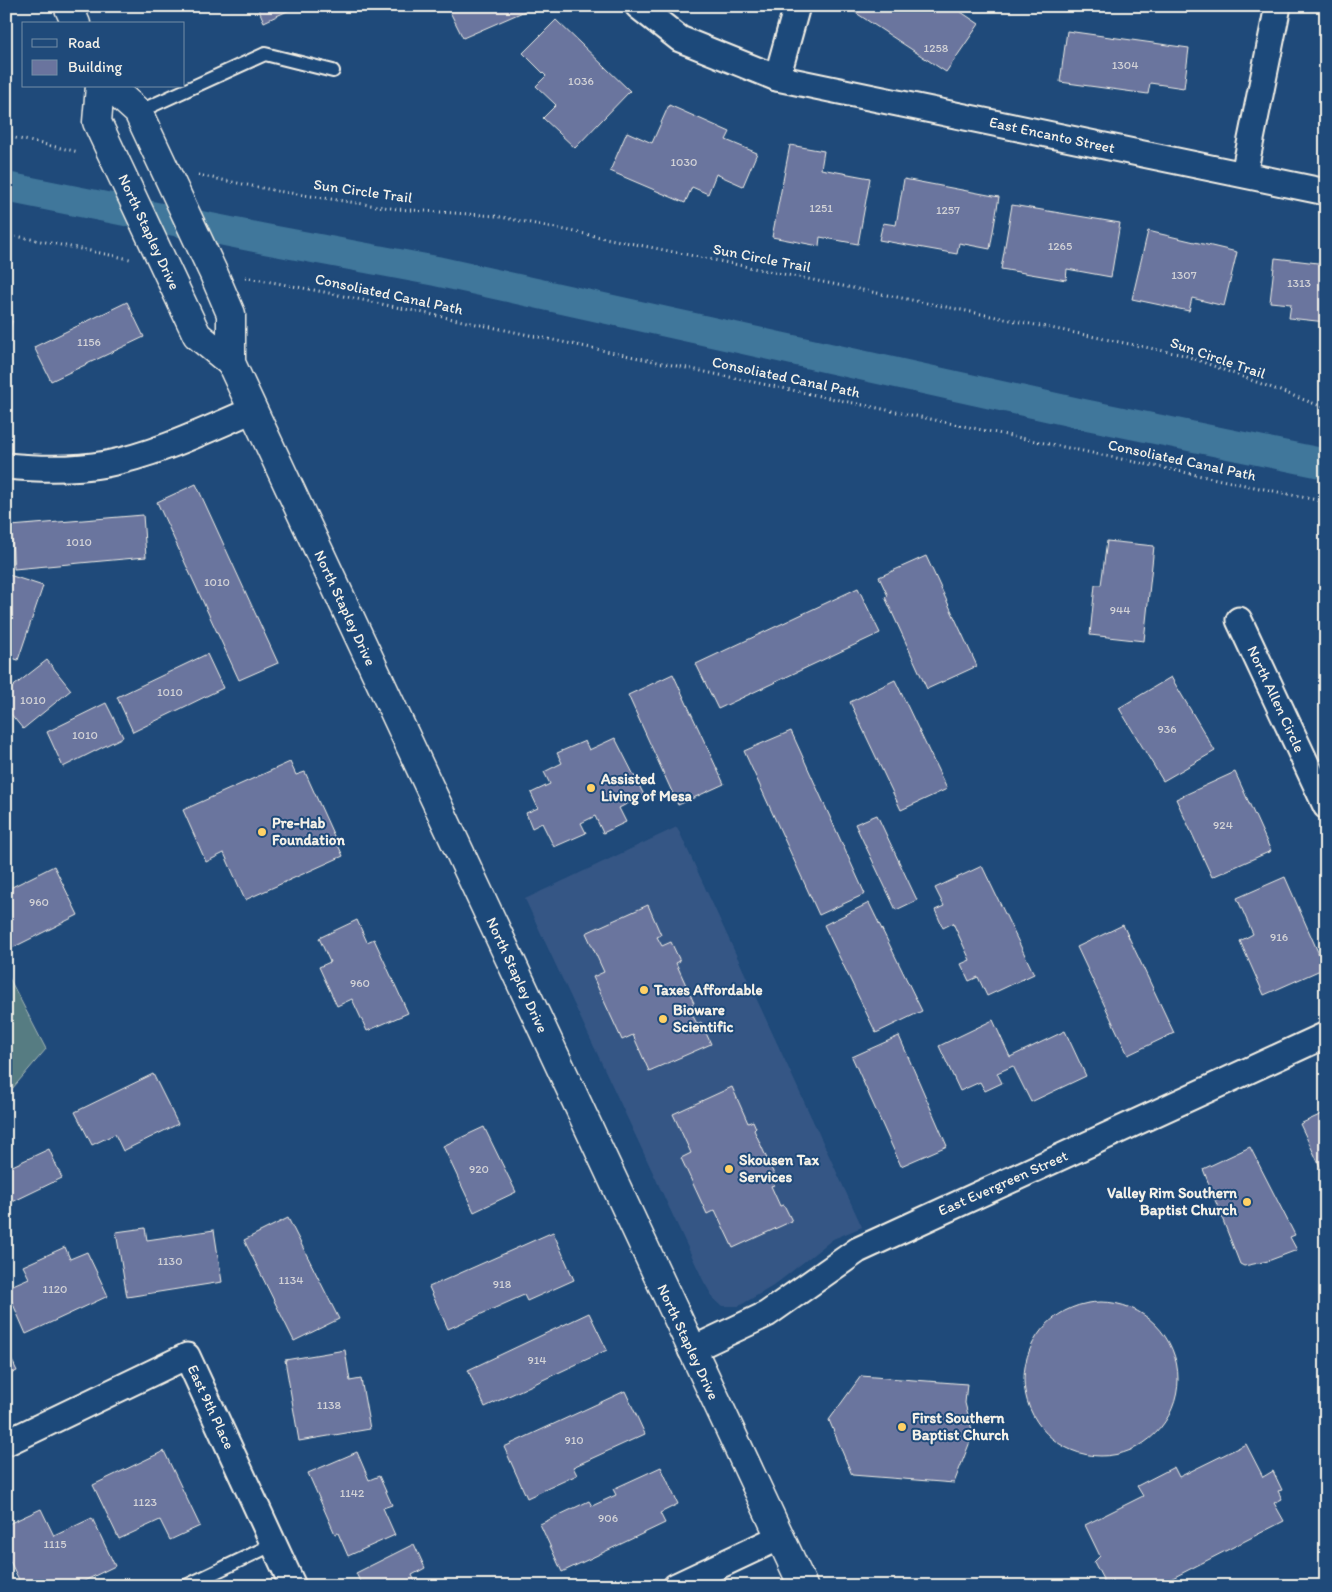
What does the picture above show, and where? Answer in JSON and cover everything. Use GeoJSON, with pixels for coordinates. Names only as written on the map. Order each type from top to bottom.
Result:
{"type":"FeatureCollection","features":[{"type":"Feature","properties":{"kind":"main road"},"geometry":{"type":"LineString","coordinates":[[68,6],[75,22]]}},
{"type":"Feature","properties":{"kind":"main road","name":"North Stapley Drive"},"geometry":{"type":"LineString","coordinates":[[100,88],[97,122],[197,334],[232,363]]}},
{"type":"Feature","properties":{"kind":"main road","name":"North Stapley Drive"},"geometry":{"type":"LineString","coordinates":[[111,88],[138,112],[213,272],[231,314],[232,363],[253,410],[803,1586]]}},
{"type":"Feature","properties":{"kind":"street","name":"East Encanto Street"},"geometry":{"type":"LineString","coordinates":[[638,6],[680,39],[777,78],[1326,192]]}},
{"type":"Feature","properties":{"kind":"street"},"geometry":{"type":"LineString","coordinates":[[777,78],[797,6]]}},
{"type":"Feature","properties":{"kind":"street"},"geometry":{"type":"LineString","coordinates":[[1244,174],[1278,6]]}},
{"type":"Feature","properties":{"kind":"street"},"geometry":{"type":"LineString","coordinates":[[6,466],[37,468],[105,464],[180,441],[253,410]]}},
{"type":"Feature","properties":{"kind":"street","name":"North Allen Circle"},"geometry":{"type":"LineString","coordinates":[[1239,620],[1326,806]]}},
{"type":"Feature","properties":{"kind":"street","name":"East Evergreen Street"},"geometry":{"type":"LineString","coordinates":[[691,1350],[767,1314],[858,1250],[1326,1035]]}},
{"type":"Feature","properties":{"kind":"street","name":"East 9th Place"},"geometry":{"type":"LineString","coordinates":[[6,1442],[187,1356],[293,1586]]}},
{"type":"Feature","properties":{"kind":"street"},"geometry":{"type":"LineString","coordinates":[[676,1586],[780,1537]]}},
{"type":"Feature","properties":{"kind":"lane"},"geometry":{"type":"LineString","coordinates":[[138,112],[265,54],[333,71]]}},
{"type":"Feature","properties":{"kind":"lane"},"geometry":{"type":"LineString","coordinates":[[186,1586],[274,1544]]}},
{"type":"Feature","properties":{"kind":"path"},"geometry":{"type":"LineString","coordinates":[[6,136],[84,153]]}},
{"type":"Feature","properties":{"kind":"path","name":"Sun Circle Trail"},"geometry":{"type":"LineString","coordinates":[[194,174],[277,191],[397,209],[496,216],[1174,353],[1326,408]]}},
{"type":"Feature","properties":{"kind":"path"},"geometry":{"type":"LineString","coordinates":[[6,234],[135,260]]}},
{"type":"Feature","properties":{"kind":"path","name":"Consoliated Canal Path"},"geometry":{"type":"LineString","coordinates":[[241,276],[1326,502]]}},
{"type":"Feature","properties":{"kind":"shaded area"},"geometry":{"type":"Polygon","coordinates":[[[677,827],[862,1227],[833,1239],[773,1286],[739,1306],[722,1306],[714,1299],[704,1282],[525,899],[677,827]]]}},
{"type":"Feature","properties":{"kind":"green space"},"geometry":{"type":"Polygon","coordinates":[[[6,972],[46,1049],[6,1096],[6,972]]]}},
{"type":"Feature","properties":{"kind":"building"},"geometry":{"type":"Polygon","coordinates":[[[257,6],[298,6],[264,22],[257,6]]]}},
{"type":"Feature","properties":{"kind":"building"},"geometry":{"type":"Polygon","coordinates":[[[447,6],[523,6],[525,11],[463,38],[447,6]]]}},
{"type":"Feature","properties":{"kind":"building"},"geometry":{"type":"Polygon","coordinates":[[[856,6],[952,6],[979,24],[946,72],[853,11],[856,6]]]}},
{"type":"Feature","properties":{"kind":"building"},"geometry":{"type":"Polygon","coordinates":[[[556,20],[630,91],[575,148],[543,118],[556,105],[536,86],[546,76],[523,53],[556,20]]]}},
{"type":"Feature","properties":{"kind":"building"},"geometry":{"type":"Polygon","coordinates":[[[1067,31],[1189,48],[1184,88],[1150,83],[1148,94],[1060,82],[1067,31]]]}},
{"type":"Feature","properties":{"kind":"building"},"geometry":{"type":"Polygon","coordinates":[[[669,105],[730,132],[726,140],[757,153],[743,186],[716,174],[708,194],[692,187],[685,203],[610,171],[627,132],[652,143],[669,105]]]}},
{"type":"Feature","properties":{"kind":"building"},"geometry":{"type":"Polygon","coordinates":[[[790,145],[824,151],[821,169],[870,178],[858,244],[820,237],[819,246],[772,237],[790,145]]]}},
{"type":"Feature","properties":{"kind":"building"},"geometry":{"type":"Polygon","coordinates":[[[904,179],[999,197],[990,249],[959,243],[957,254],[879,240],[883,223],[896,225],[904,179]]]}},
{"type":"Feature","properties":{"kind":"building"},"geometry":{"type":"Polygon","coordinates":[[[1012,205],[1120,223],[1111,277],[1067,269],[1066,280],[1001,269],[1012,205]]]}},
{"type":"Feature","properties":{"kind":"building"},"geometry":{"type":"Polygon","coordinates":[[[1148,231],[1237,252],[1224,306],[1192,298],[1189,311],[1132,299],[1148,231]]]}},
{"type":"Feature","properties":{"kind":"building"},"geometry":{"type":"Polygon","coordinates":[[[1275,258],[1326,264],[1326,322],[1289,318],[1291,304],[1270,302],[1275,258]]]}},
{"type":"Feature","properties":{"kind":"building"},"geometry":{"type":"Polygon","coordinates":[[[127,302],[144,337],[51,381],[34,347],[127,302]]]}},
{"type":"Feature","properties":{"kind":"building"},"geometry":{"type":"Polygon","coordinates":[[[6,320],[12,321],[6,346],[6,320]]]}},
{"type":"Feature","properties":{"kind":"building"},"geometry":{"type":"Polygon","coordinates":[[[196,484],[278,663],[239,680],[157,502],[196,484]]]}},
{"type":"Feature","properties":{"kind":"building"},"geometry":{"type":"Polygon","coordinates":[[[143,515],[146,557],[14,569],[11,526],[143,515]]]}},
{"type":"Feature","properties":{"kind":"building"},"geometry":{"type":"Polygon","coordinates":[[[1107,541],[1154,546],[1144,641],[1090,635],[1095,585],[1101,585],[1107,541]]]}},
{"type":"Feature","properties":{"kind":"building"},"geometry":{"type":"Polygon","coordinates":[[[926,556],[977,666],[927,689],[885,597],[888,596],[879,577],[926,556]]]}},
{"type":"Feature","properties":{"kind":"building"},"geometry":{"type":"Polygon","coordinates":[[[6,574],[43,586],[18,660],[6,656],[6,574]]]}},
{"type":"Feature","properties":{"kind":"building"},"geometry":{"type":"Polygon","coordinates":[[[858,588],[880,633],[718,709],[696,664],[858,588]]]}},
{"type":"Feature","properties":{"kind":"building"},"geometry":{"type":"Polygon","coordinates":[[[207,654],[223,688],[133,732],[117,697],[207,654]]]}},
{"type":"Feature","properties":{"kind":"building"},"geometry":{"type":"Polygon","coordinates":[[[47,660],[71,690],[23,729],[6,708],[6,692],[47,660]]]}},
{"type":"Feature","properties":{"kind":"building"},"geometry":{"type":"Polygon","coordinates":[[[673,674],[724,784],[678,805],[628,695],[673,674]]]}},
{"type":"Feature","properties":{"kind":"building"},"geometry":{"type":"Polygon","coordinates":[[[1171,677],[1215,751],[1163,781],[1119,708],[1171,677]]]}},
{"type":"Feature","properties":{"kind":"building"},"geometry":{"type":"Polygon","coordinates":[[[895,680],[947,789],[901,810],[850,702],[895,680]]]}},
{"type":"Feature","properties":{"kind":"building"},"geometry":{"type":"Polygon","coordinates":[[[106,703],[123,737],[63,767],[47,732],[106,703]]]}},
{"type":"Feature","properties":{"kind":"building"},"geometry":{"type":"Polygon","coordinates":[[[791,731],[865,894],[819,915],[744,751],[791,731]]]}},
{"type":"Feature","properties":{"kind":"building","name":"Assisted Living of Mesa"},"geometry":{"type":"Polygon","coordinates":[[[615,738],[644,795],[619,808],[626,822],[603,833],[595,816],[581,823],[586,833],[554,847],[542,823],[532,828],[526,813],[538,808],[531,793],[550,784],[544,772],[562,763],[557,753],[585,741],[589,750],[615,738]]]}},
{"type":"Feature","properties":{"kind":"building","name":"Pre-Hab Foundation"},"geometry":{"type":"Polygon","coordinates":[[[290,762],[296,775],[305,772],[343,856],[245,900],[224,853],[206,862],[183,810],[290,762]]]}},
{"type":"Feature","properties":{"kind":"building"},"geometry":{"type":"Polygon","coordinates":[[[1235,772],[1271,851],[1212,877],[1176,799],[1235,772]]]}},
{"type":"Feature","properties":{"kind":"building"},"geometry":{"type":"Polygon","coordinates":[[[877,815],[917,900],[896,910],[855,824],[877,815]]]}},
{"type":"Feature","properties":{"kind":"building"},"geometry":{"type":"Polygon","coordinates":[[[54,866],[78,915],[6,951],[6,890],[54,866]]]}},
{"type":"Feature","properties":{"kind":"building"},"geometry":{"type":"Polygon","coordinates":[[[982,866],[1034,974],[987,996],[978,977],[969,981],[961,964],[970,960],[953,923],[943,928],[935,910],[944,906],[935,888],[982,866]]]}},
{"type":"Feature","properties":{"kind":"building"},"geometry":{"type":"Polygon","coordinates":[[[1285,877],[1325,968],[1264,995],[1240,941],[1253,934],[1237,898],[1285,877]]]}},
{"type":"Feature","properties":{"kind":"building"},"geometry":{"type":"Polygon","coordinates":[[[869,903],[922,1011],[876,1033],[824,925],[869,903]]]}},
{"type":"Feature","properties":{"kind":"building","name":"Taxes Affordable"},"geometry":{"type":"Polygon","coordinates":[[[648,905],[661,935],[657,937],[662,946],[671,942],[680,961],[676,963],[696,1010],[691,1012],[697,1024],[701,1022],[711,1044],[649,1071],[633,1035],[622,1040],[593,977],[604,972],[586,933],[648,905]]]}},
{"type":"Feature","properties":{"kind":"building"},"geometry":{"type":"Polygon","coordinates":[[[357,920],[367,942],[374,939],[408,1013],[367,1031],[352,999],[337,1006],[319,967],[330,962],[319,938],[357,920]]]}},
{"type":"Feature","properties":{"kind":"building"},"geometry":{"type":"Polygon","coordinates":[[[1123,925],[1174,1033],[1128,1055],[1077,947],[1123,925]]]}},
{"type":"Feature","properties":{"kind":"building"},"geometry":{"type":"Polygon","coordinates":[[[993,1020],[1010,1057],[1065,1031],[1086,1076],[1031,1102],[1013,1066],[997,1073],[1002,1083],[985,1091],[980,1082],[960,1091],[939,1046],[993,1020]]]}},
{"type":"Feature","properties":{"kind":"building"},"geometry":{"type":"Polygon","coordinates":[[[899,1036],[947,1146],[901,1166],[852,1057],[899,1036]]]}},
{"type":"Feature","properties":{"kind":"building"},"geometry":{"type":"Polygon","coordinates":[[[153,1074],[178,1124],[123,1151],[115,1134],[92,1145],[75,1112],[153,1074]]]}},
{"type":"Feature","properties":{"kind":"building","name":"Skousen Tax Services"},"geometry":{"type":"Polygon","coordinates":[[[732,1087],[748,1123],[753,1121],[756,1128],[754,1130],[777,1181],[773,1181],[774,1185],[771,1186],[780,1206],[784,1205],[792,1221],[733,1248],[715,1210],[707,1214],[681,1158],[691,1153],[673,1114],[732,1087]]]}},
{"type":"Feature","properties":{"kind":"building"},"geometry":{"type":"Polygon","coordinates":[[[1326,1112],[1326,1179],[1300,1124],[1326,1112]]]}},
{"type":"Feature","properties":{"kind":"building"},"geometry":{"type":"Polygon","coordinates":[[[484,1127],[516,1192],[474,1212],[443,1146],[484,1127]]]}},
{"type":"Feature","properties":{"kind":"building","name":"Valley Rim Southern Baptist Church"},"geometry":{"type":"Polygon","coordinates":[[[1250,1147],[1295,1235],[1290,1237],[1297,1250],[1268,1261],[1244,1266],[1240,1264],[1203,1169],[1250,1147]]]}},
{"type":"Feature","properties":{"kind":"building"},"geometry":{"type":"Polygon","coordinates":[[[49,1149],[62,1178],[6,1205],[6,1169],[49,1149]]]}},
{"type":"Feature","properties":{"kind":"building"},"geometry":{"type":"Polygon","coordinates":[[[288,1218],[339,1319],[294,1341],[244,1240],[288,1218]]]}},
{"type":"Feature","properties":{"kind":"building"},"geometry":{"type":"Polygon","coordinates":[[[145,1228],[147,1240],[214,1230],[222,1282],[127,1297],[116,1232],[145,1228]]]}},
{"type":"Feature","properties":{"kind":"building"},"geometry":{"type":"Polygon","coordinates":[[[553,1232],[574,1280],[527,1301],[524,1295],[448,1329],[429,1287],[553,1232]]]}},
{"type":"Feature","properties":{"kind":"building"},"geometry":{"type":"Polygon","coordinates":[[[65,1247],[70,1259],[87,1252],[108,1296],[26,1334],[6,1288],[29,1278],[23,1266],[65,1247]]]}},
{"type":"Feature","properties":{"kind":"building"},"geometry":{"type":"Polygon","coordinates":[[[1101,1302],[1116,1303],[1131,1308],[1156,1324],[1172,1349],[1177,1364],[1177,1394],[1172,1409],[1156,1434],[1131,1450],[1116,1455],[1101,1456],[1086,1455],[1071,1450],[1046,1434],[1030,1409],[1025,1394],[1024,1379],[1025,1364],[1030,1349],[1046,1324],[1071,1308],[1086,1303],[1101,1302]]]}},
{"type":"Feature","properties":{"kind":"building"},"geometry":{"type":"Polygon","coordinates":[[[589,1313],[607,1350],[485,1407],[468,1370],[589,1313]]]}},
{"type":"Feature","properties":{"kind":"building"},"geometry":{"type":"Polygon","coordinates":[[[6,1348],[17,1371],[6,1376],[6,1348]]]}},
{"type":"Feature","properties":{"kind":"building"},"geometry":{"type":"Polygon","coordinates":[[[345,1350],[350,1381],[361,1379],[370,1429],[299,1441],[285,1360],[345,1350]]]}},
{"type":"Feature","properties":{"kind":"building","name":"First Southern Baptist Church"},"geometry":{"type":"Polygon","coordinates":[[[861,1376],[967,1384],[965,1403],[973,1434],[954,1483],[852,1475],[829,1420],[861,1376]]]}},
{"type":"Feature","properties":{"kind":"building"},"geometry":{"type":"Polygon","coordinates":[[[625,1391],[645,1434],[573,1467],[577,1475],[527,1498],[504,1447],[625,1391]]]}},
{"type":"Feature","properties":{"kind":"building"},"geometry":{"type":"Polygon","coordinates":[[[1246,1444],[1263,1477],[1273,1471],[1282,1490],[1278,1491],[1282,1499],[1274,1503],[1284,1521],[1157,1586],[1115,1586],[1112,1580],[1105,1583],[1094,1562],[1100,1556],[1085,1525],[1143,1496],[1137,1486],[1174,1467],[1179,1477],[1246,1444]]]}},
{"type":"Feature","properties":{"kind":"building"},"geometry":{"type":"Polygon","coordinates":[[[164,1451],[200,1526],[170,1540],[160,1520],[119,1539],[93,1485],[164,1451]]]}},
{"type":"Feature","properties":{"kind":"building"},"geometry":{"type":"Polygon","coordinates":[[[357,1452],[369,1480],[379,1476],[392,1505],[383,1508],[395,1535],[348,1556],[338,1533],[335,1534],[308,1473],[357,1452]]]}},
{"type":"Feature","properties":{"kind":"building"},"geometry":{"type":"Polygon","coordinates":[[[661,1467],[678,1504],[660,1513],[665,1523],[562,1572],[540,1524],[589,1501],[592,1506],[616,1495],[613,1489],[661,1467]]]}},
{"type":"Feature","properties":{"kind":"building"},"geometry":{"type":"Polygon","coordinates":[[[41,1509],[54,1536],[92,1518],[115,1566],[74,1586],[22,1586],[6,1553],[6,1525],[41,1509]]]}},
{"type":"Feature","properties":{"kind":"building"},"geometry":{"type":"Polygon","coordinates":[[[414,1544],[425,1568],[412,1575],[417,1586],[362,1586],[356,1573],[414,1544]]]}},
{"type":"Feature","properties":{"kind":"waterway"},"geometry":{"type":"LineString","coordinates":[[6,187],[436,271],[1078,413],[1326,464]]}},
{"type":"Feature","properties":{"kind":"place","name":"Assisted Living of Mesa"},"geometry":{"type":"Point","coordinates":[591,788]}},
{"type":"Feature","properties":{"kind":"place","name":"Pre-Hab Foundation"},"geometry":{"type":"Point","coordinates":[262,832]}},
{"type":"Feature","properties":{"kind":"place","name":"Taxes Affordable"},"geometry":{"type":"Point","coordinates":[644,990]}},
{"type":"Feature","properties":{"kind":"place","name":"Bioware Scientific"},"geometry":{"type":"Point","coordinates":[663,1019]}},
{"type":"Feature","properties":{"kind":"place","name":"Skousen Tax Services"},"geometry":{"type":"Point","coordinates":[729,1169]}},
{"type":"Feature","properties":{"kind":"place","name":"Valley Rim Southern Baptist Church"},"geometry":{"type":"Point","coordinates":[1247,1202]}},
{"type":"Feature","properties":{"kind":"place","name":"First Southern Baptist Church"},"geometry":{"type":"Point","coordinates":[902,1427]}}]}
